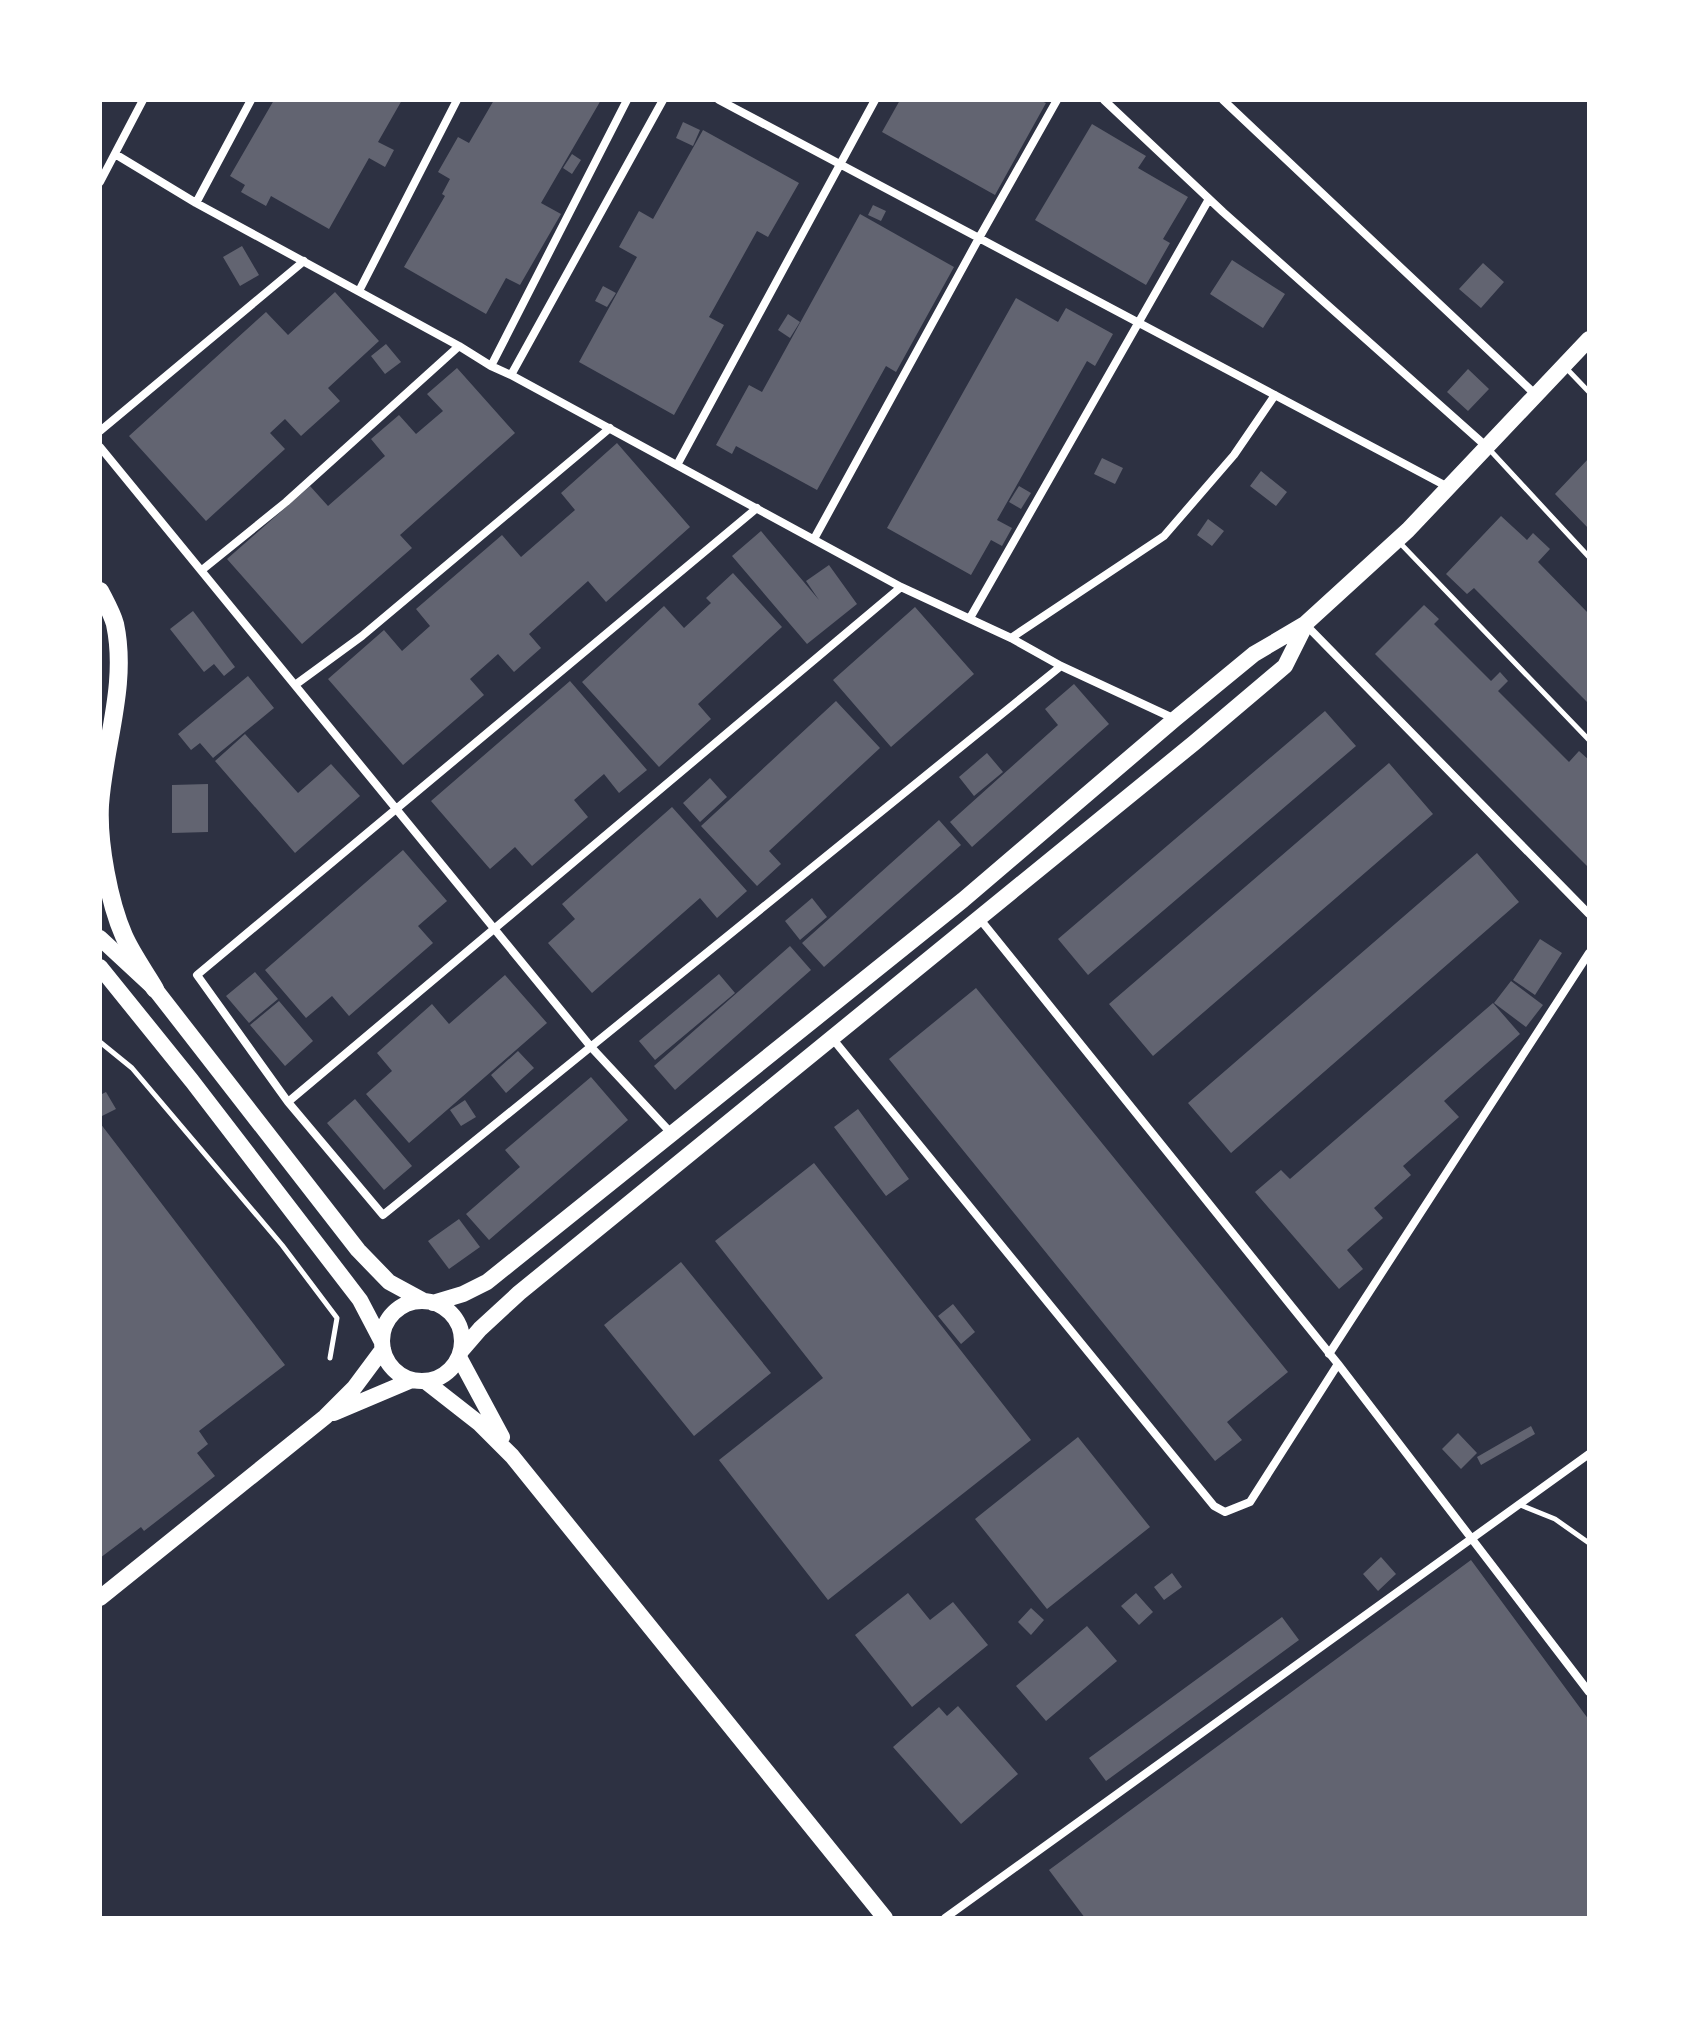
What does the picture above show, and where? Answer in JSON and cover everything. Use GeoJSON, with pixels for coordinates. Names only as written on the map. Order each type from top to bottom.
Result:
{"type":"FeatureCollection","features":[{"type":"Feature","properties":{"kind":"highway"},"geometry":{"type":"LineString","coordinates":[[100,591],[114,622],[119,655],[116,705],[100,806],[101,847],[109,888],[124,937],[155,989]]}},
{"type":"Feature","properties":{"kind":"highway"},"geometry":{"type":"LineString","coordinates":[[100,743],[116,705]]}},
{"type":"Feature","properties":{"kind":"main road"},"geometry":{"type":"LineString","coordinates":[[100,1598],[325,1417],[354,1388],[382,1346],[383,1331],[394,1313],[403,1306],[463,1294],[487,1282],[963,900],[1254,654],[1305,624],[1408,530],[1589,339]]}},
{"type":"Feature","properties":{"kind":"main road"},"geometry":{"type":"LineString","coordinates":[[325,1417],[418,1381],[445,1374],[480,1329],[519,1293],[1285,666],[1305,624]]}},
{"type":"Feature","properties":{"kind":"main road"},"geometry":{"type":"LineString","coordinates":[[1175,719],[1194,743]]}},
{"type":"Feature","properties":{"kind":"main road"},"geometry":{"type":"LineString","coordinates":[[963,900],[979,918]]}},
{"type":"Feature","properties":{"kind":"main road"},"geometry":{"type":"LineString","coordinates":[[100,938],[155,989],[358,1250],[389,1282],[444,1308],[453,1316],[460,1327],[460,1354],[512,1456]]}},
{"type":"Feature","properties":{"kind":"main road"},"geometry":{"type":"LineString","coordinates":[[100,967],[202,1093],[360,1300],[386,1360],[393,1369],[402,1376],[418,1381],[480,1424],[512,1456],[885,1918]]}},
{"type":"Feature","properties":{"kind":"main road"},"geometry":{"type":"LineString","coordinates":[[671,1133],[690,1154]]}},
{"type":"Feature","properties":{"kind":"street"},"geometry":{"type":"LineString","coordinates":[[100,182],[143,100]]}},
{"type":"Feature","properties":{"kind":"street"},"geometry":{"type":"LineString","coordinates":[[196,203],[251,100]]}},
{"type":"Feature","properties":{"kind":"street"},"geometry":{"type":"LineString","coordinates":[[359,291],[457,100]]}},
{"type":"Feature","properties":{"kind":"street"},"geometry":{"type":"LineString","coordinates":[[491,366],[627,100]]}},
{"type":"Feature","properties":{"kind":"street"},"geometry":{"type":"LineString","coordinates":[[511,375],[663,100]]}},
{"type":"Feature","properties":{"kind":"street"},"geometry":{"type":"LineString","coordinates":[[719,100],[1448,487]]}},
{"type":"Feature","properties":{"kind":"street"},"geometry":{"type":"LineString","coordinates":[[677,465],[875,100]]}},
{"type":"Feature","properties":{"kind":"street"},"geometry":{"type":"LineString","coordinates":[[814,539],[1057,100]]}},
{"type":"Feature","properties":{"kind":"street"},"geometry":{"type":"LineString","coordinates":[[1104,100],[1209,199],[1487,447]]}},
{"type":"Feature","properties":{"kind":"street"},"geometry":{"type":"LineString","coordinates":[[1223,100],[1536,395]]}},
{"type":"Feature","properties":{"kind":"street"},"geometry":{"type":"LineString","coordinates":[[115,154],[196,203],[491,366],[901,587],[1175,719]]}},
{"type":"Feature","properties":{"kind":"street"},"geometry":{"type":"LineString","coordinates":[[970,618],[1209,199]]}},
{"type":"Feature","properties":{"kind":"street"},"geometry":{"type":"LineString","coordinates":[[100,431],[304,261]]}},
{"type":"Feature","properties":{"kind":"street"},"geometry":{"type":"LineString","coordinates":[[202,570],[286,502],[459,346]]}},
{"type":"Feature","properties":{"kind":"street"},"geometry":{"type":"LineString","coordinates":[[1011,638],[1164,536],[1234,455],[1275,395]]}},
{"type":"Feature","properties":{"kind":"street"},"geometry":{"type":"LineString","coordinates":[[295,685],[362,636],[610,428]]}},
{"type":"Feature","properties":{"kind":"street"},"geometry":{"type":"LineString","coordinates":[[100,447],[591,1047],[671,1133]]}},
{"type":"Feature","properties":{"kind":"street"},"geometry":{"type":"LineString","coordinates":[[757,508],[197,975],[288,1102],[383,1215],[1061,666]]}},
{"type":"Feature","properties":{"kind":"street"},"geometry":{"type":"LineString","coordinates":[[288,1102],[901,587]]}},
{"type":"Feature","properties":{"kind":"street"},"geometry":{"type":"LineString","coordinates":[[1305,624],[1589,914]]}},
{"type":"Feature","properties":{"kind":"street"},"geometry":{"type":"LineString","coordinates":[[979,918],[1338,1364],[1589,1692]]}},
{"type":"Feature","properties":{"kind":"street"},"geometry":{"type":"LineString","coordinates":[[1329,1354],[1589,953]]}},
{"type":"Feature","properties":{"kind":"street"},"geometry":{"type":"LineString","coordinates":[[832,1038],[1214,1506],[1225,1512],[1250,1502],[1338,1364]]}},
{"type":"Feature","properties":{"kind":"street"},"geometry":{"type":"LineString","coordinates":[[945,1918],[1589,1454]]}},
{"type":"Feature","properties":{"kind":"lane"},"geometry":{"type":"LineString","coordinates":[[1564,365],[1589,392]]}},
{"type":"Feature","properties":{"kind":"lane"},"geometry":{"type":"LineString","coordinates":[[1487,447],[1589,557]]}},
{"type":"Feature","properties":{"kind":"lane"},"geometry":{"type":"LineString","coordinates":[[1396,539],[1589,740]]}},
{"type":"Feature","properties":{"kind":"lane"},"geometry":{"type":"LineString","coordinates":[[100,1042],[132,1068],[282,1245],[337,1318],[330,1358]]}},
{"type":"Feature","properties":{"kind":"lane"},"geometry":{"type":"LineString","coordinates":[[1518,1504],[1555,1519],[1589,1543]]}},
{"type":"Feature","properties":{"kind":"building"},"geometry":{"type":"Polygon","coordinates":[[[274,100],[402,100],[378,142],[394,150],[385,167],[369,158],[329,229],[271,196],[266,206],[241,192],[245,185],[230,176],[274,100]]]}},
{"type":"Feature","properties":{"kind":"building"},"geometry":{"type":"Polygon","coordinates":[[[494,100],[601,100],[541,203],[561,214],[520,285],[506,278],[486,314],[404,267],[445,196],[442,194],[450,179],[438,172],[458,137],[469,143],[494,100]]]}},
{"type":"Feature","properties":{"kind":"building"},"geometry":{"type":"Polygon","coordinates":[[[900,100],[1039,100],[1046,103],[995,195],[882,132],[900,100]]]}},
{"type":"Feature","properties":{"kind":"building"},"geometry":{"type":"Polygon","coordinates":[[[683,122],[700,130],[693,146],[676,138],[683,122]]]}},
{"type":"Feature","properties":{"kind":"building"},"geometry":{"type":"Polygon","coordinates":[[[1092,124],[1146,156],[1138,168],[1188,197],[1163,239],[1170,243],[1146,285],[1035,220],[1092,124]]]}},
{"type":"Feature","properties":{"kind":"building"},"geometry":{"type":"Polygon","coordinates":[[[703,130],[799,183],[768,237],[757,231],[709,317],[724,325],[674,415],[579,362],[637,257],[619,247],[639,211],[653,219],[703,130]]]}},
{"type":"Feature","properties":{"kind":"building"},"geometry":{"type":"Polygon","coordinates":[[[572,154],[581,160],[572,174],[563,168],[572,154]]]}},
{"type":"Feature","properties":{"kind":"building"},"geometry":{"type":"Polygon","coordinates":[[[873,205],[886,211],[881,221],[868,215],[873,205]]]}},
{"type":"Feature","properties":{"kind":"building"},"geometry":{"type":"Polygon","coordinates":[[[860,214],[954,267],[896,372],[886,366],[817,490],[736,446],[732,454],[716,445],[749,385],[762,392],[860,214]]]}},
{"type":"Feature","properties":{"kind":"building"},"geometry":{"type":"Polygon","coordinates":[[[242,246],[259,275],[240,286],[223,257],[242,246]]]}},
{"type":"Feature","properties":{"kind":"building"},"geometry":{"type":"Polygon","coordinates":[[[1232,260],[1285,294],[1263,328],[1210,294],[1232,260]]]}},
{"type":"Feature","properties":{"kind":"building"},"geometry":{"type":"Polygon","coordinates":[[[1483,263],[1504,282],[1481,308],[1459,289],[1483,263]]]}},
{"type":"Feature","properties":{"kind":"building"},"geometry":{"type":"Polygon","coordinates":[[[603,286],[616,293],[607,307],[595,301],[603,286]]]}},
{"type":"Feature","properties":{"kind":"building"},"geometry":{"type":"Polygon","coordinates":[[[335,292],[379,341],[328,388],[340,401],[301,436],[285,419],[270,433],[285,449],[206,521],[129,436],[266,312],[288,335],[335,292]]]}},
{"type":"Feature","properties":{"kind":"building"},"geometry":{"type":"Polygon","coordinates":[[[1016,298],[1058,322],[1066,308],[1113,334],[1095,366],[1087,361],[997,520],[1012,528],[1002,546],[991,540],[971,575],[887,528],[1016,298]]]}},
{"type":"Feature","properties":{"kind":"building"},"geometry":{"type":"Polygon","coordinates":[[[788,314],[800,322],[790,338],[778,330],[788,314]]]}},
{"type":"Feature","properties":{"kind":"building"},"geometry":{"type":"Polygon","coordinates":[[[386,344],[401,362],[385,374],[371,356],[386,344]]]}},
{"type":"Feature","properties":{"kind":"building"},"geometry":{"type":"Polygon","coordinates":[[[457,368],[515,433],[400,535],[412,548],[302,644],[227,559],[310,486],[328,506],[385,456],[371,439],[399,415],[416,434],[443,411],[427,394],[457,368]]]}},
{"type":"Feature","properties":{"kind":"building"},"geometry":{"type":"Polygon","coordinates":[[[1468,369],[1489,389],[1468,411],[1447,392],[1468,369]]]}},
{"type":"Feature","properties":{"kind":"building"},"geometry":{"type":"Polygon","coordinates":[[[617,443],[690,527],[606,602],[588,581],[529,634],[541,648],[514,672],[498,654],[470,679],[484,695],[403,765],[328,679],[384,630],[402,651],[430,626],[416,609],[502,535],[521,557],[575,510],[561,493],[617,443]]]}},
{"type":"Feature","properties":{"kind":"building"},"geometry":{"type":"Polygon","coordinates":[[[1102,458],[1123,468],[1115,484],[1094,474],[1102,458]]]}},
{"type":"Feature","properties":{"kind":"building"},"geometry":{"type":"Polygon","coordinates":[[[1589,458],[1589,529],[1555,494],[1589,458]]]}},
{"type":"Feature","properties":{"kind":"building"},"geometry":{"type":"Polygon","coordinates":[[[1261,471],[1287,492],[1276,506],[1250,486],[1261,471]]]}},
{"type":"Feature","properties":{"kind":"building"},"geometry":{"type":"Polygon","coordinates":[[[1019,486],[1031,493],[1021,509],[1009,502],[1019,486]]]}},
{"type":"Feature","properties":{"kind":"building"},"geometry":{"type":"Polygon","coordinates":[[[1501,516],[1527,540],[1533,533],[1550,549],[1538,562],[1589,614],[1589,704],[1474,588],[1467,594],[1446,574],[1501,516]]]}},
{"type":"Feature","properties":{"kind":"building"},"geometry":{"type":"Polygon","coordinates":[[[1208,519],[1224,531],[1212,546],[1197,535],[1208,519]]]}},
{"type":"Feature","properties":{"kind":"building"},"geometry":{"type":"Polygon","coordinates":[[[761,531],[819,600],[806,581],[829,565],[857,604],[807,644],[732,556],[761,531]]]}},
{"type":"Feature","properties":{"kind":"building"},"geometry":{"type":"Polygon","coordinates":[[[733,573],[782,627],[698,704],[711,719],[659,767],[582,682],[664,606],[684,628],[711,603],[706,598],[733,573]]]}},
{"type":"Feature","properties":{"kind":"building"},"geometry":{"type":"Polygon","coordinates":[[[1424,605],[1439,619],[1434,624],[1491,681],[1500,672],[1508,681],[1498,691],[1569,762],[1579,751],[1589,760],[1589,868],[1375,654],[1424,605]]]}},
{"type":"Feature","properties":{"kind":"building"},"geometry":{"type":"Polygon","coordinates":[[[915,607],[974,674],[891,747],[833,680],[915,607]]]}},
{"type":"Feature","properties":{"kind":"building"},"geometry":{"type":"Polygon","coordinates":[[[193,611],[235,667],[224,676],[214,664],[204,672],[170,629],[193,611]]]}},
{"type":"Feature","properties":{"kind":"building"},"geometry":{"type":"Polygon","coordinates":[[[248,676],[274,708],[213,758],[200,743],[191,750],[178,734],[248,676]]]}},
{"type":"Feature","properties":{"kind":"building"},"geometry":{"type":"Polygon","coordinates":[[[570,681],[647,770],[619,793],[604,774],[574,800],[588,817],[532,866],[515,847],[490,869],[431,801],[570,681]]]}},
{"type":"Feature","properties":{"kind":"building"},"geometry":{"type":"Polygon","coordinates":[[[1074,684],[1109,724],[972,847],[950,822],[1058,725],[1045,709],[1074,684]]]}},
{"type":"Feature","properties":{"kind":"building"},"geometry":{"type":"Polygon","coordinates":[[[836,701],[880,748],[769,851],[781,864],[757,886],[701,826],[836,701]]]}},
{"type":"Feature","properties":{"kind":"building"},"geometry":{"type":"Polygon","coordinates":[[[1325,711],[1356,746],[1088,975],[1058,939],[1325,711]]]}},
{"type":"Feature","properties":{"kind":"building"},"geometry":{"type":"Polygon","coordinates":[[[245,734],[298,793],[331,764],[360,796],[295,853],[215,761],[245,734]]]}},
{"type":"Feature","properties":{"kind":"building"},"geometry":{"type":"Polygon","coordinates":[[[987,753],[1003,772],[974,796],[959,777],[987,753]]]}},
{"type":"Feature","properties":{"kind":"building"},"geometry":{"type":"Polygon","coordinates":[[[1389,763],[1433,814],[1153,1056],[1109,1004],[1389,763]]]}},
{"type":"Feature","properties":{"kind":"building"},"geometry":{"type":"Polygon","coordinates":[[[710,778],[727,797],[700,822],[683,803],[710,778]]]}},
{"type":"Feature","properties":{"kind":"building"},"geometry":{"type":"Polygon","coordinates":[[[208,784],[208,832],[172,833],[172,785],[208,784]]]}},
{"type":"Feature","properties":{"kind":"building"},"geometry":{"type":"Polygon","coordinates":[[[672,807],[747,891],[717,918],[700,898],[592,993],[548,943],[575,919],[562,904],[672,807]]]}},
{"type":"Feature","properties":{"kind":"building"},"geometry":{"type":"Polygon","coordinates":[[[939,820],[961,845],[824,967],[802,943],[939,820]]]}},
{"type":"Feature","properties":{"kind":"building"},"geometry":{"type":"Polygon","coordinates":[[[403,850],[447,901],[418,926],[433,943],[349,1016],[332,996],[306,1018],[265,970],[403,850]]]}},
{"type":"Feature","properties":{"kind":"building"},"geometry":{"type":"Polygon","coordinates":[[[1477,853],[1519,902],[1231,1153],[1188,1103],[1477,853]]]}},
{"type":"Feature","properties":{"kind":"building"},"geometry":{"type":"Polygon","coordinates":[[[812,898],[827,917],[800,940],[785,921],[812,898]]]}},
{"type":"Feature","properties":{"kind":"building"},"geometry":{"type":"Polygon","coordinates":[[[1540,939],[1562,953],[1535,995],[1513,980],[1540,939]]]}},
{"type":"Feature","properties":{"kind":"building"},"geometry":{"type":"Polygon","coordinates":[[[790,946],[811,970],[675,1090],[654,1066],[790,946]]]}},
{"type":"Feature","properties":{"kind":"building"},"geometry":{"type":"Polygon","coordinates":[[[255,972],[278,999],[249,1023],[226,996],[255,972]]]}},
{"type":"Feature","properties":{"kind":"building"},"geometry":{"type":"Polygon","coordinates":[[[719,974],[735,993],[655,1060],[639,1041],[719,974]]]}},
{"type":"Feature","properties":{"kind":"building"},"geometry":{"type":"Polygon","coordinates":[[[505,975],[547,1023],[409,1143],[366,1094],[392,1071],[377,1053],[432,1004],[449,1024],[505,975]]]}},
{"type":"Feature","properties":{"kind":"building"},"geometry":{"type":"Polygon","coordinates":[[[1511,981],[1543,1005],[1526,1027],[1494,1003],[1511,981]]]}},
{"type":"Feature","properties":{"kind":"building"},"geometry":{"type":"Polygon","coordinates":[[[976,988],[1288,1372],[1227,1422],[1242,1440],[1215,1461],[889,1059],[976,988]]]}},
{"type":"Feature","properties":{"kind":"building"},"geometry":{"type":"Polygon","coordinates":[[[279,1001],[313,1041],[285,1066],[250,1025],[279,1001]]]}},
{"type":"Feature","properties":{"kind":"building"},"geometry":{"type":"Polygon","coordinates":[[[1493,1003],[1520,1034],[1444,1101],[1459,1117],[1403,1166],[1411,1175],[1374,1208],[1383,1218],[1347,1250],[1363,1269],[1339,1289],[1255,1192],[1281,1170],[1290,1179],[1493,1003]]]}},
{"type":"Feature","properties":{"kind":"building"},"geometry":{"type":"Polygon","coordinates":[[[518,1051],[534,1068],[506,1093],[491,1075],[518,1051]]]}},
{"type":"Feature","properties":{"kind":"building"},"geometry":{"type":"Polygon","coordinates":[[[591,1077],[628,1120],[489,1240],[466,1214],[520,1167],[505,1150],[591,1077]]]}},
{"type":"Feature","properties":{"kind":"building"},"geometry":{"type":"Polygon","coordinates":[[[106,1092],[116,1109],[100,1117],[100,1095],[106,1092]]]}},
{"type":"Feature","properties":{"kind":"building"},"geometry":{"type":"Polygon","coordinates":[[[355,1099],[412,1166],[384,1190],[327,1123],[355,1099]]]}},
{"type":"Feature","properties":{"kind":"building"},"geometry":{"type":"Polygon","coordinates":[[[465,1100],[476,1117],[461,1126],[450,1110],[465,1100]]]}},
{"type":"Feature","properties":{"kind":"building"},"geometry":{"type":"Polygon","coordinates":[[[858,1109],[909,1179],[886,1196],[834,1127],[858,1109]]]}},
{"type":"Feature","properties":{"kind":"building"},"geometry":{"type":"Polygon","coordinates":[[[100,1123],[285,1365],[199,1431],[208,1444],[197,1453],[215,1476],[144,1531],[141,1527],[100,1558],[100,1123]]]}},
{"type":"Feature","properties":{"kind":"building"},"geometry":{"type":"Polygon","coordinates":[[[814,1163],[1031,1440],[828,1600],[719,1460],[823,1378],[715,1241],[814,1163]]]}},
{"type":"Feature","properties":{"kind":"building"},"geometry":{"type":"Polygon","coordinates":[[[459,1219],[480,1247],[449,1269],[428,1241],[459,1219]]]}},
{"type":"Feature","properties":{"kind":"building"},"geometry":{"type":"Polygon","coordinates":[[[681,1262],[771,1373],[694,1436],[604,1325],[681,1262]]]}},
{"type":"Feature","properties":{"kind":"building"},"geometry":{"type":"Polygon","coordinates":[[[953,1304],[975,1332],[961,1344],[938,1316],[953,1304]]]}},
{"type":"Feature","properties":{"kind":"building"},"geometry":{"type":"Polygon","coordinates":[[[1531,1426],[1535,1434],[1481,1465],[1477,1457],[1531,1426]]]}},
{"type":"Feature","properties":{"kind":"building"},"geometry":{"type":"Polygon","coordinates":[[[1458,1433],[1477,1453],[1461,1469],[1442,1449],[1458,1433]]]}},
{"type":"Feature","properties":{"kind":"building"},"geometry":{"type":"Polygon","coordinates":[[[1078,1437],[1150,1527],[1047,1609],[975,1519],[1078,1437]]]}},
{"type":"Feature","properties":{"kind":"building"},"geometry":{"type":"Polygon","coordinates":[[[1381,1557],[1396,1574],[1378,1591],[1363,1574],[1381,1557]]]}},
{"type":"Feature","properties":{"kind":"building"},"geometry":{"type":"Polygon","coordinates":[[[1471,1560],[1589,1720],[1589,1918],[1085,1918],[1049,1870],[1471,1560]]]}},
{"type":"Feature","properties":{"kind":"building"},"geometry":{"type":"Polygon","coordinates":[[[1172,1573],[1182,1587],[1164,1600],[1154,1587],[1172,1573]]]}},
{"type":"Feature","properties":{"kind":"building"},"geometry":{"type":"Polygon","coordinates":[[[908,1593],[930,1620],[953,1602],[988,1645],[912,1707],[855,1635],[908,1593]]]}},
{"type":"Feature","properties":{"kind":"building"},"geometry":{"type":"Polygon","coordinates":[[[1136,1593],[1153,1612],[1139,1625],[1121,1606],[1136,1593]]]}},
{"type":"Feature","properties":{"kind":"building"},"geometry":{"type":"Polygon","coordinates":[[[1031,1608],[1044,1620],[1031,1635],[1018,1622],[1031,1608]]]}},
{"type":"Feature","properties":{"kind":"building"},"geometry":{"type":"Polygon","coordinates":[[[1282,1617],[1299,1640],[1106,1781],[1089,1758],[1282,1617]]]}},
{"type":"Feature","properties":{"kind":"building"},"geometry":{"type":"Polygon","coordinates":[[[1087,1626],[1117,1661],[1046,1721],[1016,1686],[1087,1626]]]}},
{"type":"Feature","properties":{"kind":"building"},"geometry":{"type":"Polygon","coordinates":[[[958,1706],[1018,1774],[961,1824],[893,1747],[939,1707],[947,1716],[958,1706]]]}}]}
